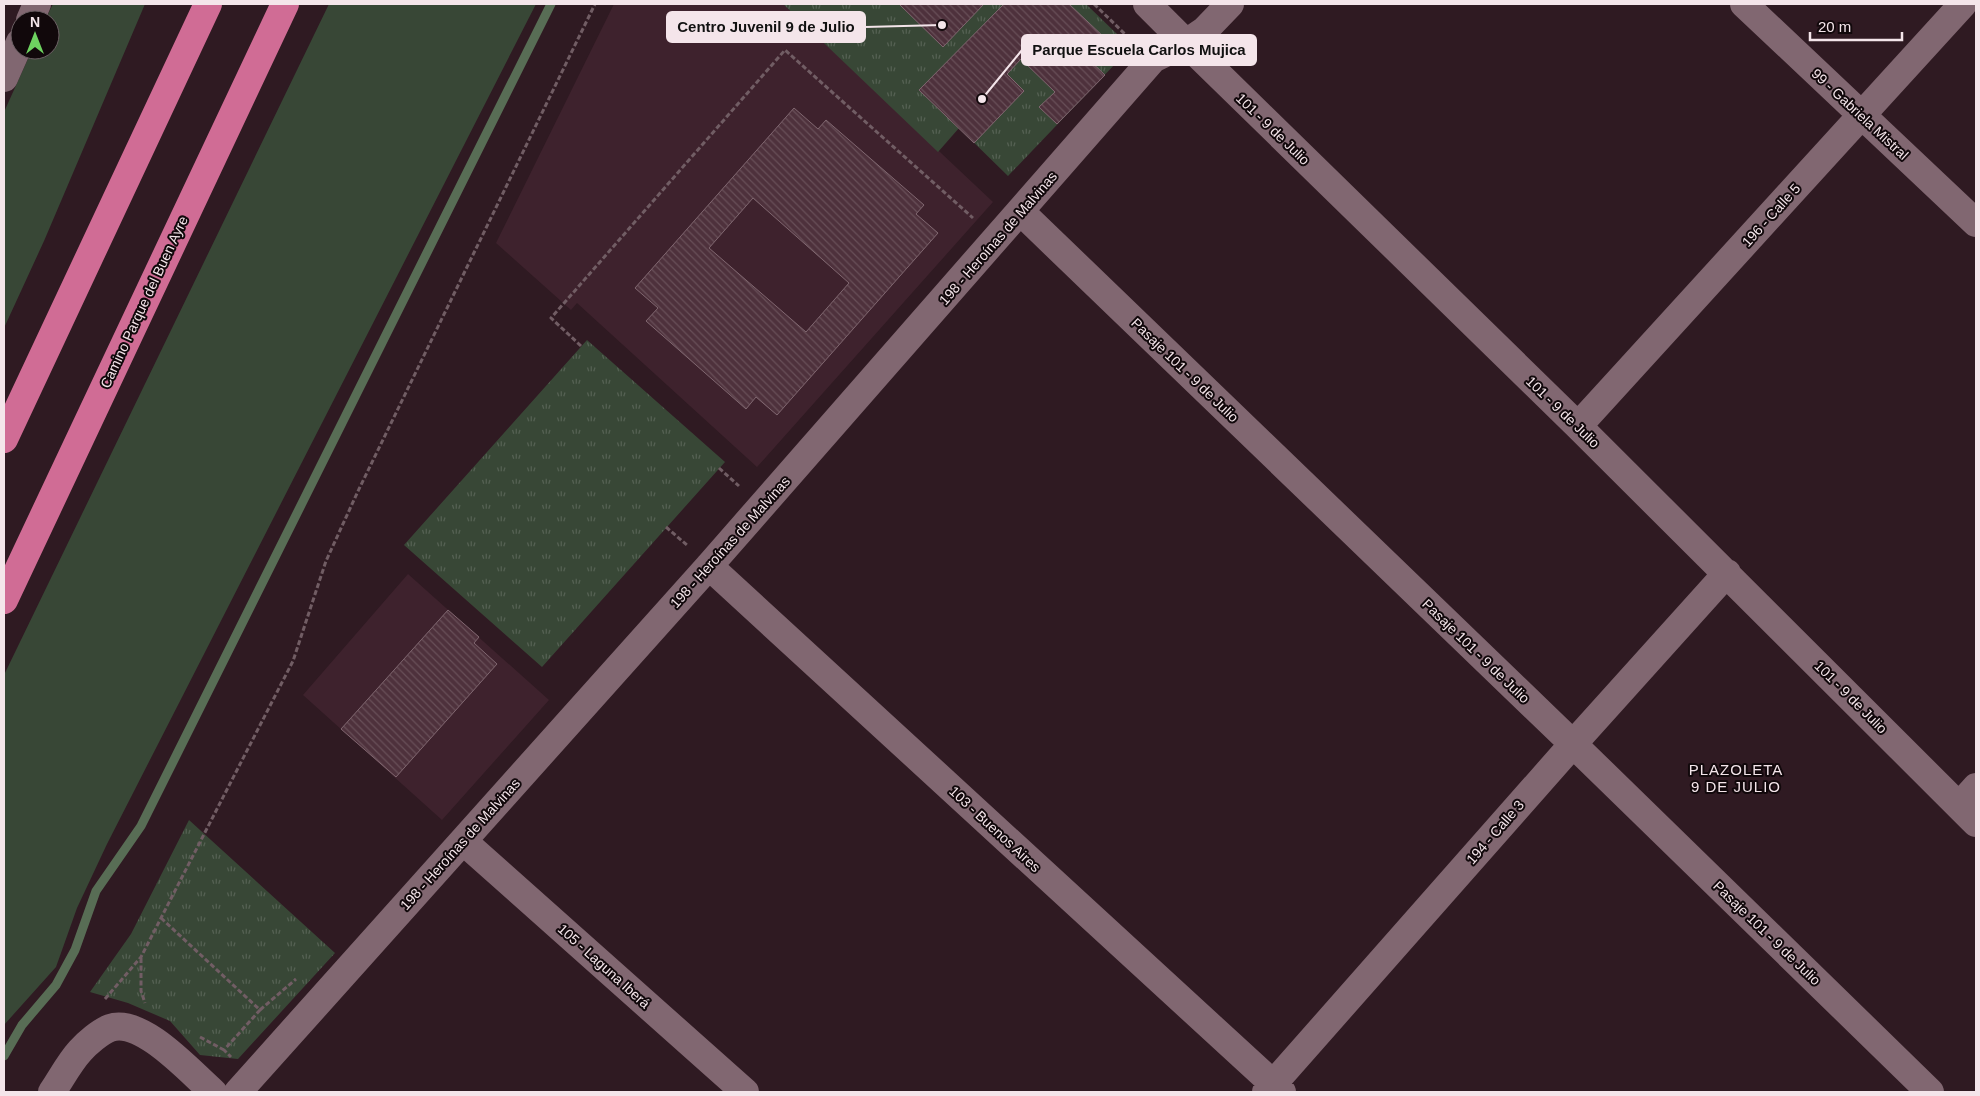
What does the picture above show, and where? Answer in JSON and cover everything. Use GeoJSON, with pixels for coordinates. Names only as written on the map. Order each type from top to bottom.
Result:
{"type":"FeatureCollection","features":[{"type":"Feature","properties":{"kind":"highway"},"geometry":{"type":"LineString","coordinates":[[4,440],[208,4]]}},
{"type":"Feature","properties":{"kind":"highway","name":"Camino Parque del Buen Ayre"},"geometry":{"type":"LineString","coordinates":[[4,600],[285,4]]}},
{"type":"Feature","properties":{"kind":"street","name":"101 - 9 de Julio"},"geometry":{"type":"LineString","coordinates":[[1147,4],[1727,573],[1971,805]]}},
{"type":"Feature","properties":{"kind":"street","name":"198 - Heroínas de Malvinas"},"geometry":{"type":"LineString","coordinates":[[245,1084],[462,841],[700,558],[1021,212],[1153,59],[1186,43],[1205,30],[1230,4]]}},
{"type":"Feature","properties":{"kind":"street","name":"99 - Gabriela Mistral"},"geometry":{"type":"LineString","coordinates":[[1744,4],[1976,223]]}},
{"type":"Feature","properties":{"kind":"street","name":"196 - Calle 5"},"geometry":{"type":"LineString","coordinates":[[1578,426],[1963,4]]}},
{"type":"Feature","properties":{"kind":"street"},"geometry":{"type":"LineString","coordinates":[[4,78],[12,60]]}},
{"type":"Feature","properties":{"kind":"street","name":"Pasaje 101 - 9 de Julio"},"geometry":{"type":"LineString","coordinates":[[1021,212],[1573,744],[1930,1092]]}},
{"type":"Feature","properties":{"kind":"street","name":"103 - Buenos Aires"},"geometry":{"type":"LineString","coordinates":[[700,558],[1273,1090]]}},
{"type":"Feature","properties":{"kind":"street","name":"194 - Calle 3"},"geometry":{"type":"LineString","coordinates":[[1273,1090],[1573,744],[1727,573]]}},
{"type":"Feature","properties":{"kind":"street","name":"105 - Laguna Iberá"},"geometry":{"type":"LineString","coordinates":[[462,841],[745,1092]]}},
{"type":"Feature","properties":{"kind":"street"},"geometry":{"type":"LineString","coordinates":[[52,1092],[79,1052],[110,1028],[122,1027],[136,1029],[150,1037],[213,1092]]}},
{"type":"Feature","properties":{"kind":"path"},"geometry":{"type":"LineString","coordinates":[[92,1041],[96,1009],[141,957],[293,661],[326,561],[359,489],[595,4]]}},
{"type":"Feature","properties":{"kind":"path"},"geometry":{"type":"LineString","coordinates":[[1094,4],[1153,59]]}},
{"type":"Feature","properties":{"kind":"path"},"geometry":{"type":"LineString","coordinates":[[581,346],[551,318],[785,50],[974,220]]}},
{"type":"Feature","properties":{"kind":"path"},"geometry":{"type":"LineString","coordinates":[[719,468],[737,483]]}},
{"type":"Feature","properties":{"kind":"path"},"geometry":{"type":"LineString","coordinates":[[666,527],[700,558]]}},
{"type":"Feature","properties":{"kind":"path"},"geometry":{"type":"LineString","coordinates":[[161,918],[260,1010],[224,1050],[245,1084]]}},
{"type":"Feature","properties":{"kind":"path"},"geometry":{"type":"LineString","coordinates":[[141,957],[141,991],[147,1011],[150,1037]]}},
{"type":"Feature","properties":{"kind":"shaded area"},"geometry":{"type":"Polygon","coordinates":[[[614,4],[783,4],[993,202],[757,467],[577,303],[571,310],[496,243],[614,4]]]}},
{"type":"Feature","properties":{"kind":"shaded area"},"geometry":{"type":"Polygon","coordinates":[[[408,574],[549,700],[442,820],[303,695],[408,574]]]}},
{"type":"Feature","properties":{"kind":"green space"},"geometry":{"type":"Polygon","coordinates":[[[53,4],[145,4],[44,241],[4,328],[4,112],[27,60],[60,60],[60,10],[50,10],[53,4]]]}},
{"type":"Feature","properties":{"kind":"green space"},"geometry":{"type":"Polygon","coordinates":[[[329,4],[536,4],[107,844],[77,908],[56,967],[4,1025],[4,675],[329,4]]]}},
{"type":"Feature","properties":{"kind":"green space"},"geometry":{"type":"Polygon","coordinates":[[[783,4],[1086,4],[1119,36],[1116,63],[1008,176],[959,128],[938,152],[783,4]]]}},
{"type":"Feature","properties":{"kind":"green space"},"geometry":{"type":"Polygon","coordinates":[[[587,340],[725,462],[542,667],[404,545],[587,340]]]}},
{"type":"Feature","properties":{"kind":"green space"},"geometry":{"type":"Polygon","coordinates":[[[189,820],[335,953],[238,1059],[200,1055],[170,1021],[128,1003],[90,992],[131,934],[189,820]]]}},
{"type":"Feature","properties":{"kind":"building"},"geometry":{"type":"Polygon","coordinates":[[[899,4],[984,4],[943,47],[899,4]]]}},
{"type":"Feature","properties":{"kind":"building"},"geometry":{"type":"Polygon","coordinates":[[[1004,4],[1069,4],[1106,39],[1087,58],[1105,75],[1057,124],[1039,107],[1055,92],[1021,59],[1007,74],[1024,91],[974,143],[919,90],[1004,4]]]}},
{"type":"Feature","properties":{"kind":"building"},"geometry":{"type":"Polygon","coordinates":[[[794,108],[818,129],[826,120],[924,205],[916,214],[938,233],[777,415],[756,397],[746,409],[646,321],[658,308],[635,288],[794,108]],[[753,198],[709,248],[806,332],[849,283],[753,198]]]}},
{"type":"Feature","properties":{"kind":"building"},"geometry":{"type":"Polygon","coordinates":[[[448,610],[479,637],[474,643],[497,664],[396,777],[341,729],[448,610]]]}},
{"type":"Feature","properties":{"kind":"waterway"},"geometry":{"type":"LineString","coordinates":[[4,1056],[22,1025],[56,985],[75,950],[96,891],[141,826],[551,4]]}},
{"type":"Feature","properties":{"kind":"place","name":"Centro Juvenil 9 de Julio"},"geometry":{"type":"Point","coordinates":[942,25]}},
{"type":"Feature","properties":{"kind":"place","name":"Parque Escuela Carlos Mujica"},"geometry":{"type":"Point","coordinates":[982,99]}},
{"type":"Feature","properties":{"kind":"district","name":"PLAZOLETA 9 DE JULIO"},"geometry":{"type":"Point","coordinates":[1736,778]}}]}
